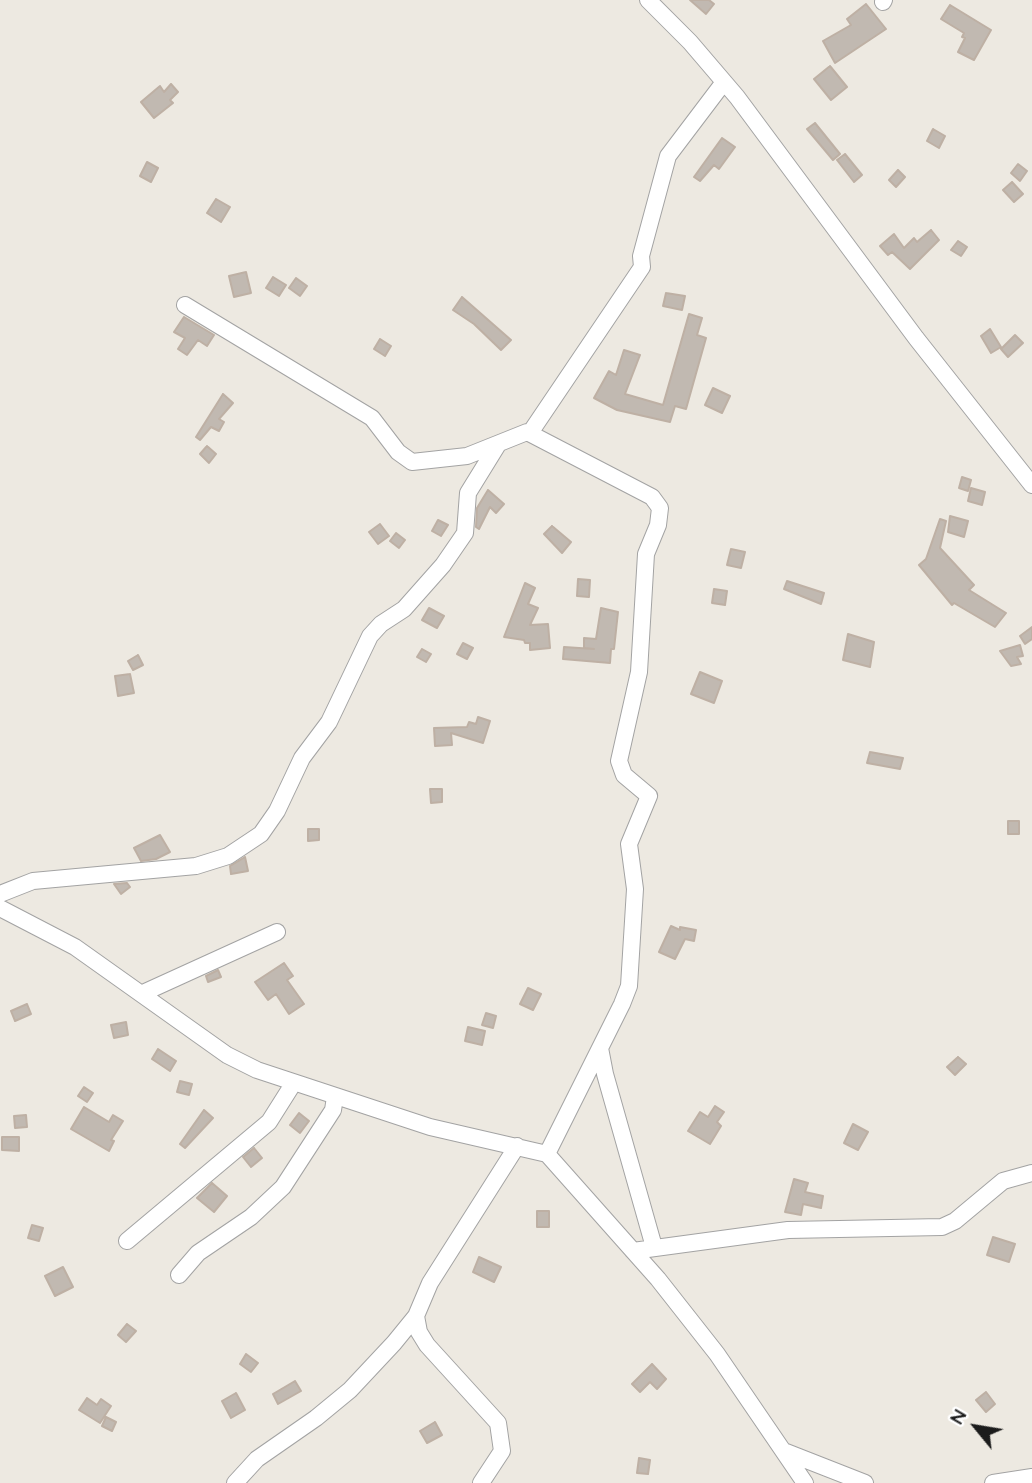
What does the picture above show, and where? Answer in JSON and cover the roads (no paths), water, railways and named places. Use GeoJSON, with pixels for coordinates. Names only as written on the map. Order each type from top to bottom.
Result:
{"type":"FeatureCollection","features":[{"type":"Feature","properties":{"kind":"street"},"geometry":{"type":"LineString","coordinates":[[648,0],[724,82],[916,338],[1032,485]]}},
{"type":"Feature","properties":{"kind":"street"},"geometry":{"type":"LineString","coordinates":[[530,433],[642,267],[641,256],[668,156],[724,82]]}},
{"type":"Feature","properties":{"kind":"street"},"geometry":{"type":"LineString","coordinates":[[185,304],[372,418],[398,452],[412,463],[467,456],[497,446],[523,432],[530,433],[652,497],[660,508],[658,525],[646,554],[639,672],[619,761],[624,775],[649,796],[629,844],[634,869],[634,947],[629,986],[547,1154]]}},
{"type":"Feature","properties":{"kind":"street"},"geometry":{"type":"LineString","coordinates":[[0,894],[33,881],[196,866],[228,856],[261,834],[277,811],[302,758],[329,722],[370,636],[381,624],[404,609],[443,565],[465,533],[468,493],[497,446]]}},
{"type":"Feature","properties":{"kind":"street"},"geometry":{"type":"LineString","coordinates":[[0,908],[75,947],[227,1055],[293,1084],[430,1127],[547,1154],[633,1251],[717,1354],[805,1483]]}},
{"type":"Feature","properties":{"kind":"street"},"geometry":{"type":"LineString","coordinates":[[143,993],[277,932]]}},
{"type":"Feature","properties":{"kind":"street"},"geometry":{"type":"LineString","coordinates":[[600,1048],[654,1247]]}},
{"type":"Feature","properties":{"kind":"street"},"geometry":{"type":"LineString","coordinates":[[127,1241],[269,1122],[293,1084]]}},
{"type":"Feature","properties":{"kind":"street"},"geometry":{"type":"LineString","coordinates":[[179,1275],[198,1253],[251,1217],[283,1187],[333,1110],[335,1097]]}},
{"type":"Feature","properties":{"kind":"street"},"geometry":{"type":"LineString","coordinates":[[235,1483],[257,1459],[316,1418],[350,1390],[416,1316],[429,1283],[517,1146]]}},
{"type":"Feature","properties":{"kind":"street"},"geometry":{"type":"LineString","coordinates":[[633,1251],[788,1230],[942,1227],[956,1221],[989,1189],[1003,1181],[1032,1173]]}},
{"type":"Feature","properties":{"kind":"street"},"geometry":{"type":"LineString","coordinates":[[416,1316],[419,1332],[427,1345],[498,1423],[502,1451],[481,1483]]}},
{"type":"Feature","properties":{"kind":"street"},"geometry":{"type":"LineString","coordinates":[[786,1452],[865,1483]]}},
{"type":"Feature","properties":{"kind":"street"},"geometry":{"type":"LineString","coordinates":[[993,1483],[1032,1477]]}}]}
